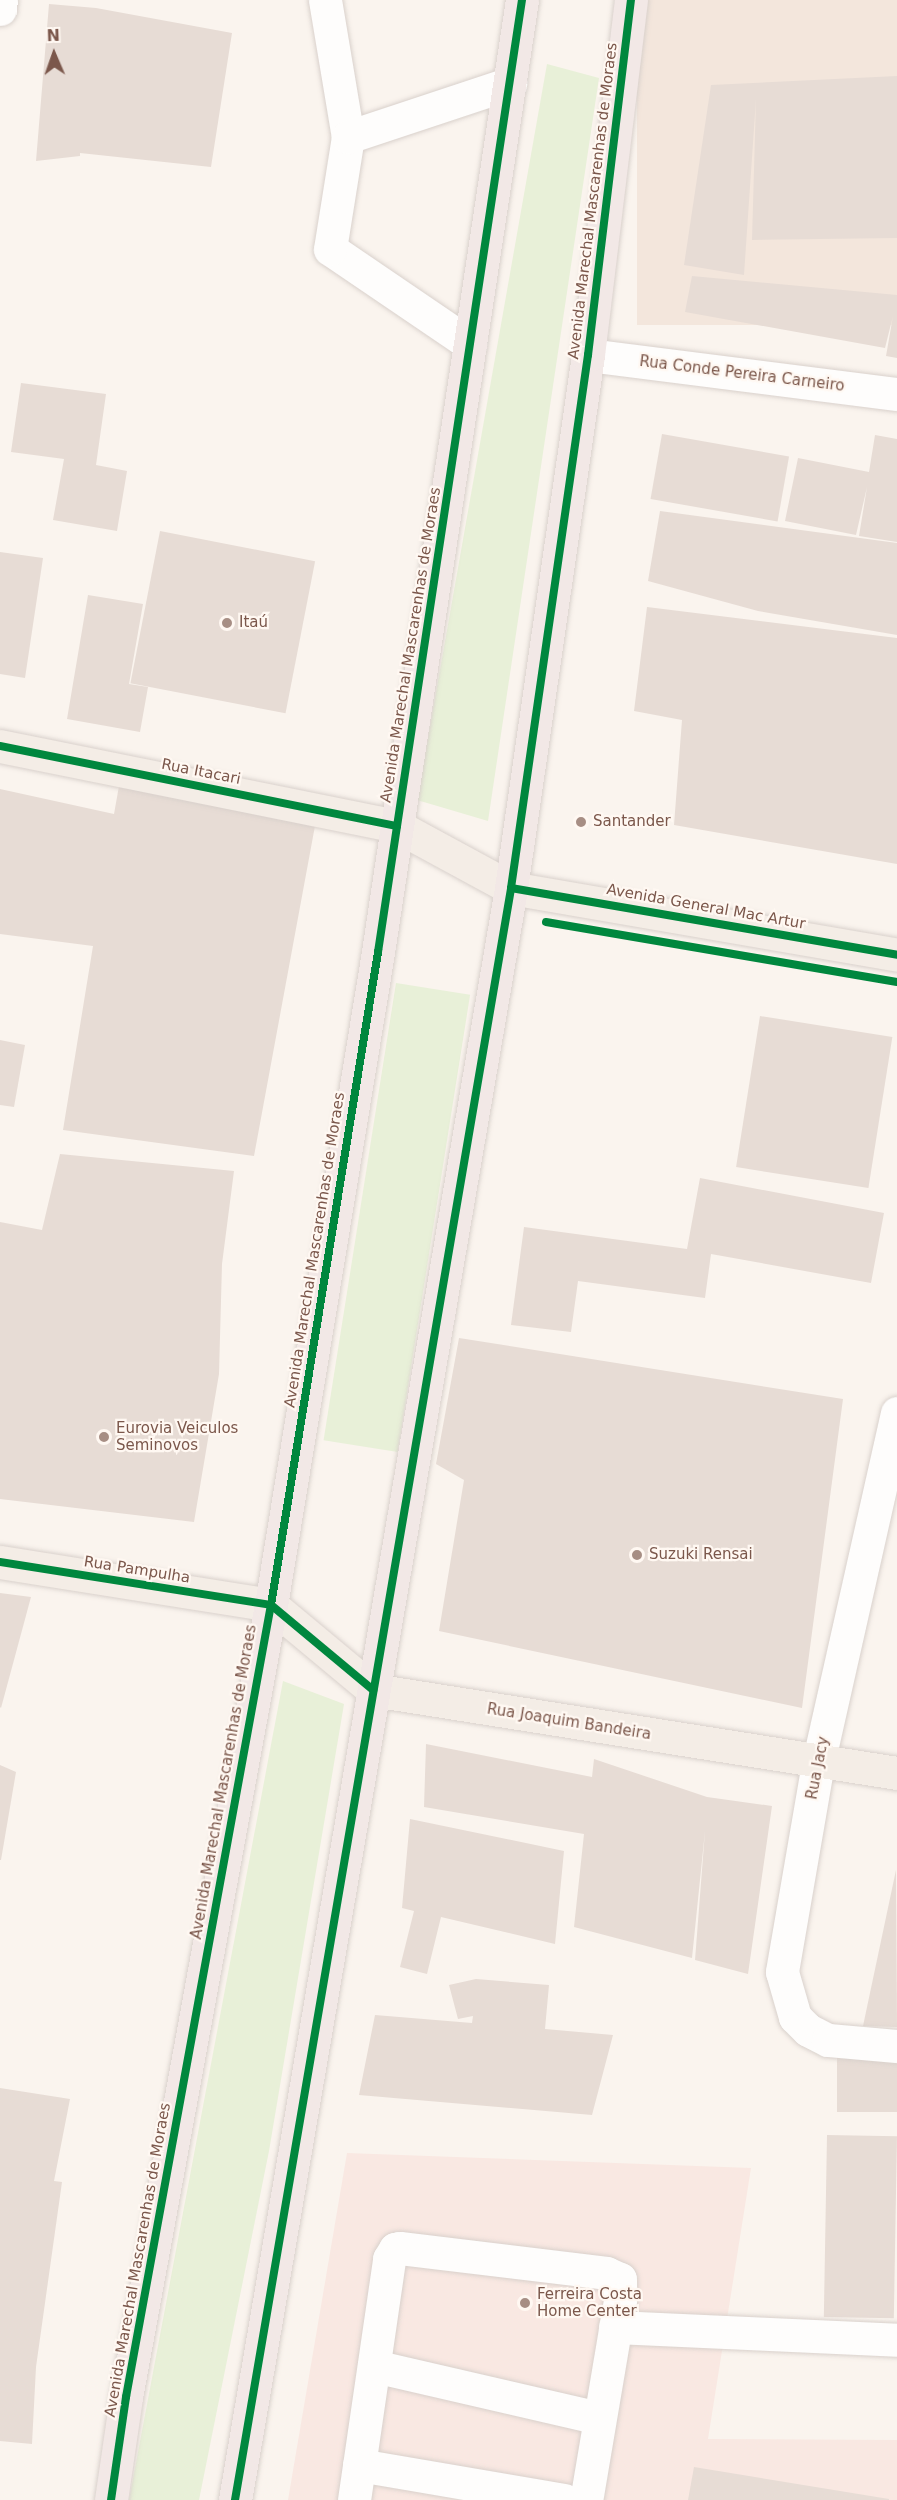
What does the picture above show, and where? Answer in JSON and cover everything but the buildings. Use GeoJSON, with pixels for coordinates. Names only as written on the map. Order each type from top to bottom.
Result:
{"type":"FeatureCollection","features":[{"type":"Feature","properties":{"kind":"highway","name":"Avenida Marechal Mascarenhas de Moraes"},"geometry":{"type":"LineString","coordinates":[[111,2500],[126,2397],[271,1605],[397,826],[522,0]]}},
{"type":"Feature","properties":{"kind":"highway","name":"Avenida Marechal Mascarenhas de Moraes"},"geometry":{"type":"LineString","coordinates":[[235,2500],[511,888],[588,355],[631,0]]}},
{"type":"Feature","properties":{"kind":"main road","name":"Rua Itacari"},"geometry":{"type":"LineString","coordinates":[[0,746],[397,826]]}},
{"type":"Feature","properties":{"kind":"main road","name":"Avenida General Mac Artur"},"geometry":{"type":"LineString","coordinates":[[397,826],[511,888],[897,955]]}},
{"type":"Feature","properties":{"kind":"main road","name":"Rua Pampulha"},"geometry":{"type":"LineString","coordinates":[[0,1562],[271,1605]]}},
{"type":"Feature","properties":{"kind":"main road"},"geometry":{"type":"LineString","coordinates":[[271,1605],[373,1690]]}},
{"type":"Feature","properties":{"kind":"main road","name":"Rua Joaquim Bandeira"},"geometry":{"type":"LineString","coordinates":[[373,1690],[818,1763],[897,1773]]}},
{"type":"Feature","properties":{"kind":"street"},"geometry":{"type":"LineString","coordinates":[[0,9],[2,0]]}},
{"type":"Feature","properties":{"kind":"street"},"geometry":{"type":"LineString","coordinates":[[325,0],[348,137],[330,249],[470,344]]}},
{"type":"Feature","properties":{"kind":"street"},"geometry":{"type":"LineString","coordinates":[[348,137],[510,82]]}},
{"type":"Feature","properties":{"kind":"street","name":"Rua Conde Pereira Carneiro"},"geometry":{"type":"LineString","coordinates":[[588,355],[897,394]]}},
{"type":"Feature","properties":{"kind":"street","name":"Rua Jacy"},"geometry":{"type":"LineString","coordinates":[[897,1413],[818,1763],[782,1972],[787,1996],[795,2017],[828,2040],[897,2046]]}},
{"type":"Feature","properties":{"kind":"street"},"geometry":{"type":"LineString","coordinates":[[354,2500],[389,2259],[395,2248],[614,2276],[620,2279],[621,2287],[615,2326],[586,2500]]}},
{"type":"Feature","properties":{"kind":"street"},"geometry":{"type":"LineString","coordinates":[[615,2326],[897,2340]]}},
{"type":"Feature","properties":{"kind":"street"},"geometry":{"type":"LineString","coordinates":[[374,2366],[599,2418]]}},
{"type":"Feature","properties":{"kind":"street"},"geometry":{"type":"LineString","coordinates":[[360,2465],[564,2500]]}},
{"type":"Feature","properties":{"kind":"shaded area"},"geometry":{"type":"Polygon","coordinates":[[[637,0],[897,0],[897,325],[637,325],[637,0]]]}},
{"type":"Feature","properties":{"kind":"shaded area","name":"Ferreira Costa Home Center"},"geometry":{"type":"Polygon","coordinates":[[[347,2153],[751,2168],[708,2439],[897,2440],[897,2500],[288,2500],[347,2153]]]}},
{"type":"Feature","properties":{"kind":"green space"},"geometry":{"type":"Polygon","coordinates":[[[547,64],[599,78],[488,821],[417,800],[547,64]]]}},
{"type":"Feature","properties":{"kind":"green space"},"geometry":{"type":"Polygon","coordinates":[[[396,983],[470,995],[398,1452],[324,1440],[396,983]]]}},
{"type":"Feature","properties":{"kind":"green space"},"geometry":{"type":"Polygon","coordinates":[[[283,1681],[344,1704],[269,2151],[199,2500],[129,2500],[283,1681]]]}},
{"type":"Feature","properties":{"kind":"cycle path"},"geometry":{"type":"LineString","coordinates":[[111,2500],[126,2397],[271,1605],[378,952],[522,0]]}},
{"type":"Feature","properties":{"kind":"cycle path"},"geometry":{"type":"LineString","coordinates":[[235,2500],[511,888],[588,355],[631,0]]}},
{"type":"Feature","properties":{"kind":"cycle path"},"geometry":{"type":"LineString","coordinates":[[0,746],[397,826]]}},
{"type":"Feature","properties":{"kind":"cycle path"},"geometry":{"type":"LineString","coordinates":[[511,888],[897,955]]}},
{"type":"Feature","properties":{"kind":"cycle path"},"geometry":{"type":"LineString","coordinates":[[546,922],[897,982]]}},
{"type":"Feature","properties":{"kind":"cycle path"},"geometry":{"type":"LineString","coordinates":[[0,1562],[271,1605]]}},
{"type":"Feature","properties":{"kind":"cycle path"},"geometry":{"type":"LineString","coordinates":[[271,1605],[373,1690]]}},
{"type":"Feature","properties":{"kind":"place","name":"Itaú"},"geometry":{"type":"Point","coordinates":[227,623]}},
{"type":"Feature","properties":{"kind":"place","name":"Santander"},"geometry":{"type":"Point","coordinates":[581,822]}},
{"type":"Feature","properties":{"kind":"place","name":"Eurovia Veiculos Seminovos"},"geometry":{"type":"Point","coordinates":[104,1437]}},
{"type":"Feature","properties":{"kind":"place","name":"Suzuki Rensai"},"geometry":{"type":"Point","coordinates":[637,1555]}},
{"type":"Feature","properties":{"kind":"place","name":"Ferreira Costa Home Center"},"geometry":{"type":"Point","coordinates":[525,2303]}}]}
